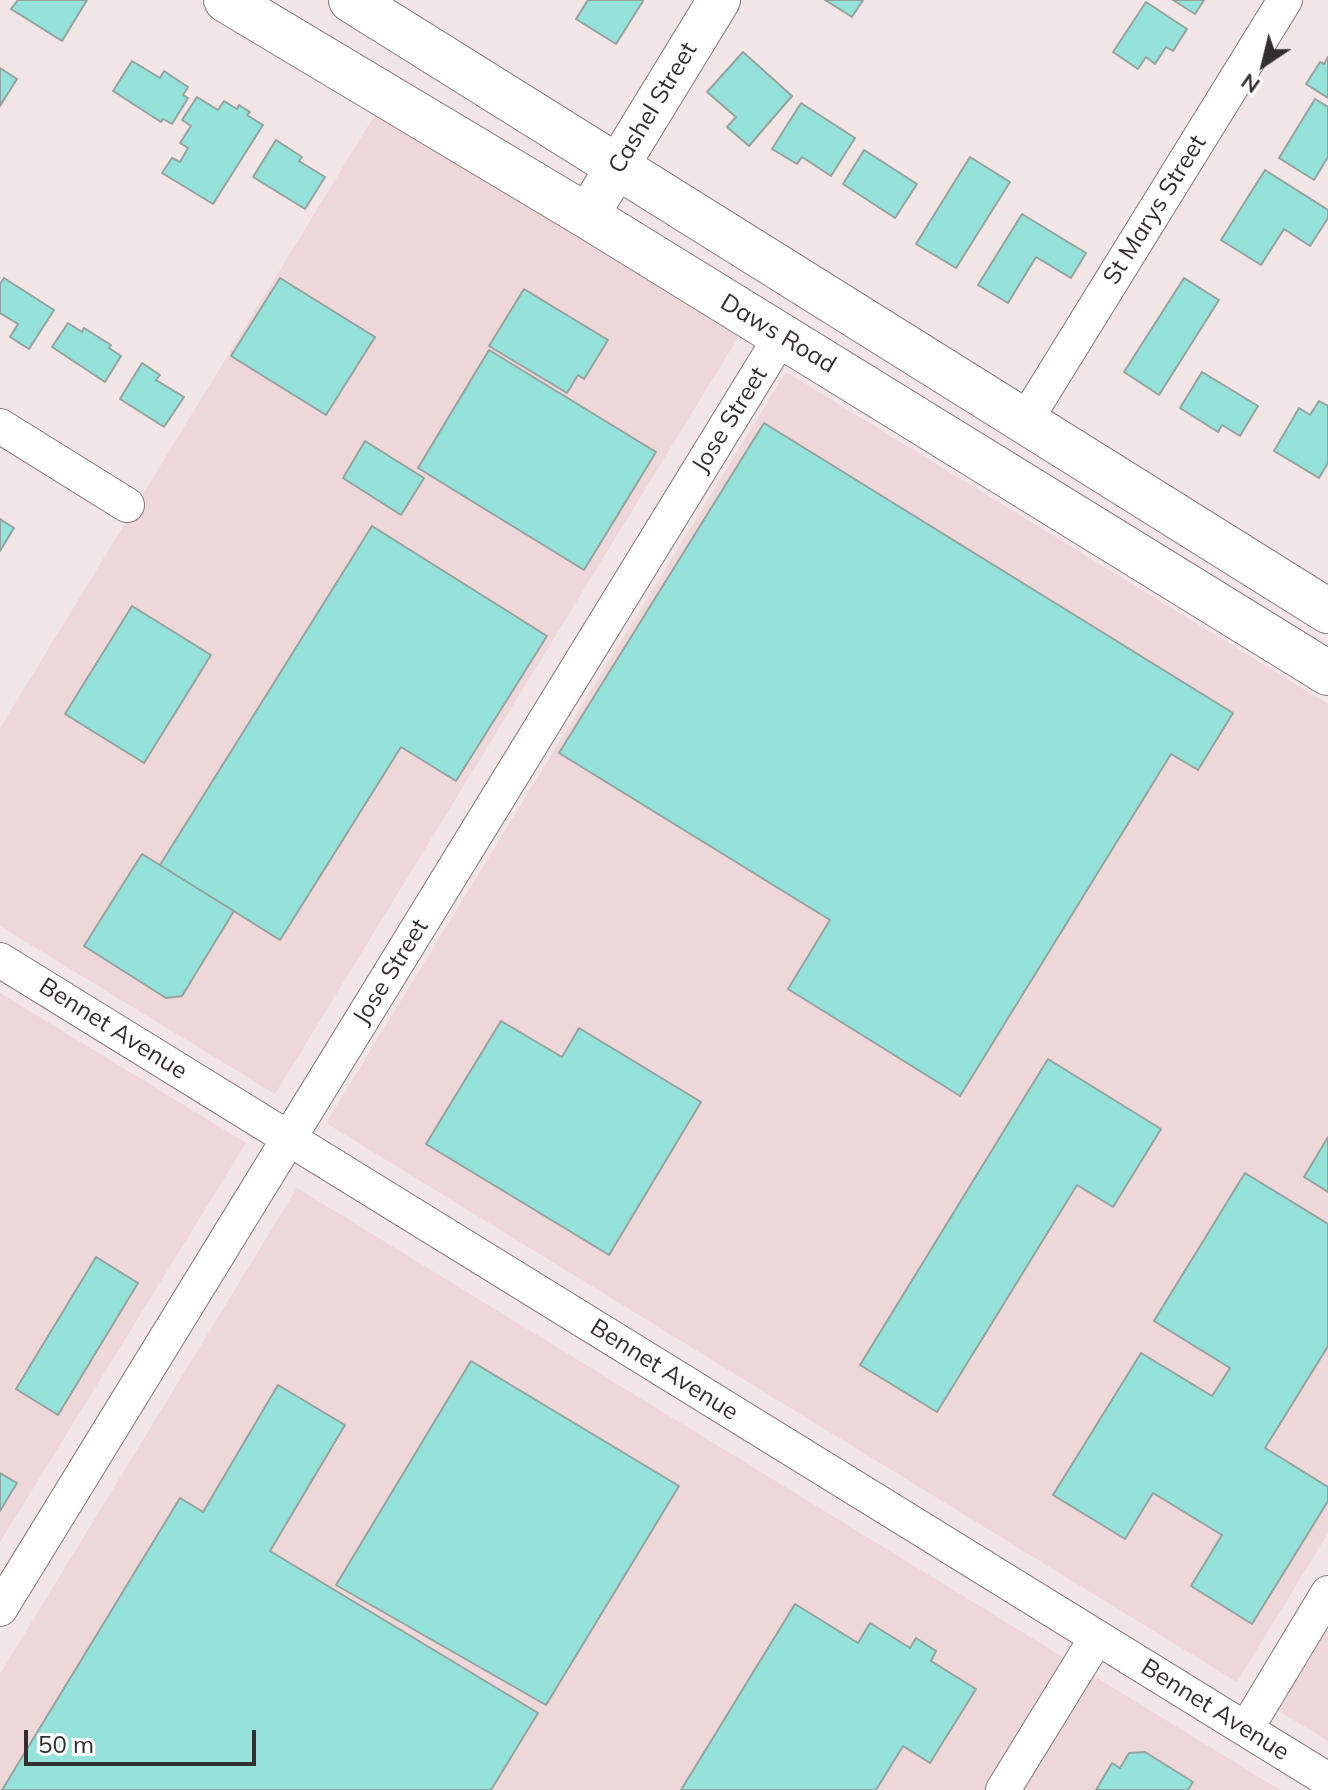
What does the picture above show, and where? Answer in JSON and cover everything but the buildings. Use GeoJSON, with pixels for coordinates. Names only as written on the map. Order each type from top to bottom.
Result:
{"type":"FeatureCollection","features":[{"type":"Feature","properties":{"kind":"main road","name":"Daws Road"},"geometry":{"type":"LineString","coordinates":[[226,0],[782,335],[1328,673]]}},
{"type":"Feature","properties":{"kind":"main road"},"geometry":{"type":"LineString","coordinates":[[351,0],[1328,611]]}},
{"type":"Feature","properties":{"kind":"street","name":"Cashel Street"},"geometry":{"type":"LineString","coordinates":[[587,216],[719,0]]}},
{"type":"Feature","properties":{"kind":"street","name":"St Marys Street"},"geometry":{"type":"LineString","coordinates":[[1025,421],[1285,0]]}},
{"type":"Feature","properties":{"kind":"street","name":"Jose Street"},"geometry":{"type":"LineString","coordinates":[[0,1609],[782,335]]}},
{"type":"Feature","properties":{"kind":"street"},"geometry":{"type":"LineString","coordinates":[[0,426],[127,505]]}},
{"type":"Feature","properties":{"kind":"street","name":"Bennet Avenue"},"geometry":{"type":"LineString","coordinates":[[0,960],[1328,1780]]}},
{"type":"Feature","properties":{"kind":"street"},"geometry":{"type":"LineString","coordinates":[[1246,1729],[1328,1593]]}},
{"type":"Feature","properties":{"kind":"street"},"geometry":{"type":"LineString","coordinates":[[1003,1790],[1097,1637]]}},
{"type":"Feature","properties":{"kind":"shaded area"},"geometry":{"type":"Polygon","coordinates":[[[376,113],[739,336],[275,1094],[0,926],[0,728],[376,113]]]}},
{"type":"Feature","properties":{"kind":"shaded area"},"geometry":{"type":"Polygon","coordinates":[[[786,372],[1328,704],[1328,1533],[1237,1682],[326,1123],[786,372]]]}},
{"type":"Feature","properties":{"kind":"shaded area"},"geometry":{"type":"Polygon","coordinates":[[[0,993],[246,1143],[0,1542],[0,993]]]}},
{"type":"Feature","properties":{"kind":"shaded area"},"geometry":{"type":"Polygon","coordinates":[[[297,1188],[1280,1790],[0,1790],[0,1674],[297,1188]]]}},
{"type":"Feature","properties":{"kind":"shaded area"},"geometry":{"type":"Polygon","coordinates":[[[1328,1619],[1328,1741],[1274,1708],[1328,1619]]]}}]}
